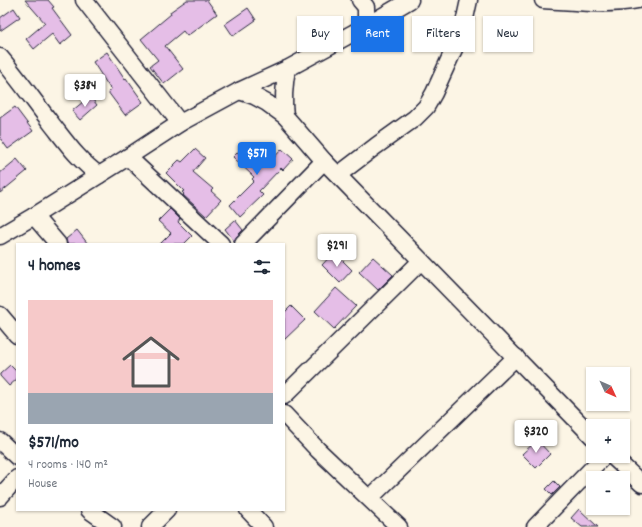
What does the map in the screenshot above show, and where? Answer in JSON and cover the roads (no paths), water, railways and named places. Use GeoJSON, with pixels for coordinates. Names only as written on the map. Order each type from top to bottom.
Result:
{"type":"FeatureCollection","features":[{"type":"Feature","properties":{"kind":"street"},"geometry":{"type":"LineString","coordinates":[[84,0],[180,123]]}},
{"type":"Feature","properties":{"kind":"street"},"geometry":{"type":"LineString","coordinates":[[384,16],[410,0]]}},
{"type":"Feature","properties":{"kind":"street"},"geometry":{"type":"LineString","coordinates":[[338,175],[415,118],[426,107],[459,38],[469,0]]}},
{"type":"Feature","properties":{"kind":"street"},"geometry":{"type":"LineString","coordinates":[[543,0],[588,3],[623,3],[638,0]]}},
{"type":"Feature","properties":{"kind":"street"},"geometry":{"type":"LineString","coordinates":[[365,16],[363,4],[391,12]]}},
{"type":"Feature","properties":{"kind":"street"},"geometry":{"type":"LineString","coordinates":[[0,236],[100,175],[180,123],[239,91],[287,69],[351,34]]}},
{"type":"Feature","properties":{"kind":"street"},"geometry":{"type":"LineString","coordinates":[[0,57],[65,142],[81,160],[100,175]]}},
{"type":"Feature","properties":{"kind":"street"},"geometry":{"type":"LineString","coordinates":[[285,116],[284,84],[287,69]]}},
{"type":"Feature","properties":{"kind":"street"},"geometry":{"type":"LineString","coordinates":[[239,91],[254,96],[267,103],[285,116],[324,161],[586,430]]}},
{"type":"Feature","properties":{"kind":"street"},"geometry":{"type":"LineString","coordinates":[[128,157],[220,243]]}},
{"type":"Feature","properties":{"kind":"street"},"geometry":{"type":"LineString","coordinates":[[244,243],[324,161]]}},
{"type":"Feature","properties":{"kind":"street"},"geometry":{"type":"LineString","coordinates":[[34,216],[57,243]]}},
{"type":"Feature","properties":{"kind":"street"},"geometry":{"type":"LineString","coordinates":[[285,395],[421,261]]}},
{"type":"Feature","properties":{"kind":"street"},"geometry":{"type":"LineString","coordinates":[[0,315],[16,334]]}},
{"type":"Feature","properties":{"kind":"street"},"geometry":{"type":"LineString","coordinates":[[370,498],[516,358]]}},
{"type":"Feature","properties":{"kind":"street"},"geometry":{"type":"LineString","coordinates":[[285,415],[318,450],[400,527]]}},
{"type":"Feature","properties":{"kind":"street"},"geometry":{"type":"LineString","coordinates":[[0,441],[16,456]]}},
{"type":"Feature","properties":{"kind":"street"},"geometry":{"type":"LineString","coordinates":[[535,527],[597,463]]}},
{"type":"Feature","properties":{"kind":"street"},"geometry":{"type":"LineString","coordinates":[[620,463],[642,484]]}},
{"type":"Feature","properties":{"kind":"street"},"geometry":{"type":"LineString","coordinates":[[0,497],[16,479]]}},
{"type":"Feature","properties":{"kind":"street"},"geometry":{"type":"LineString","coordinates":[[90,511],[114,527]]}},
{"type":"Feature","properties":{"kind":"street"},"geometry":{"type":"LineString","coordinates":[[150,527],[166,511]]}},
{"type":"Feature","properties":{"kind":"street"},"geometry":{"type":"LineString","coordinates":[[249,511],[264,527]]}}]}
